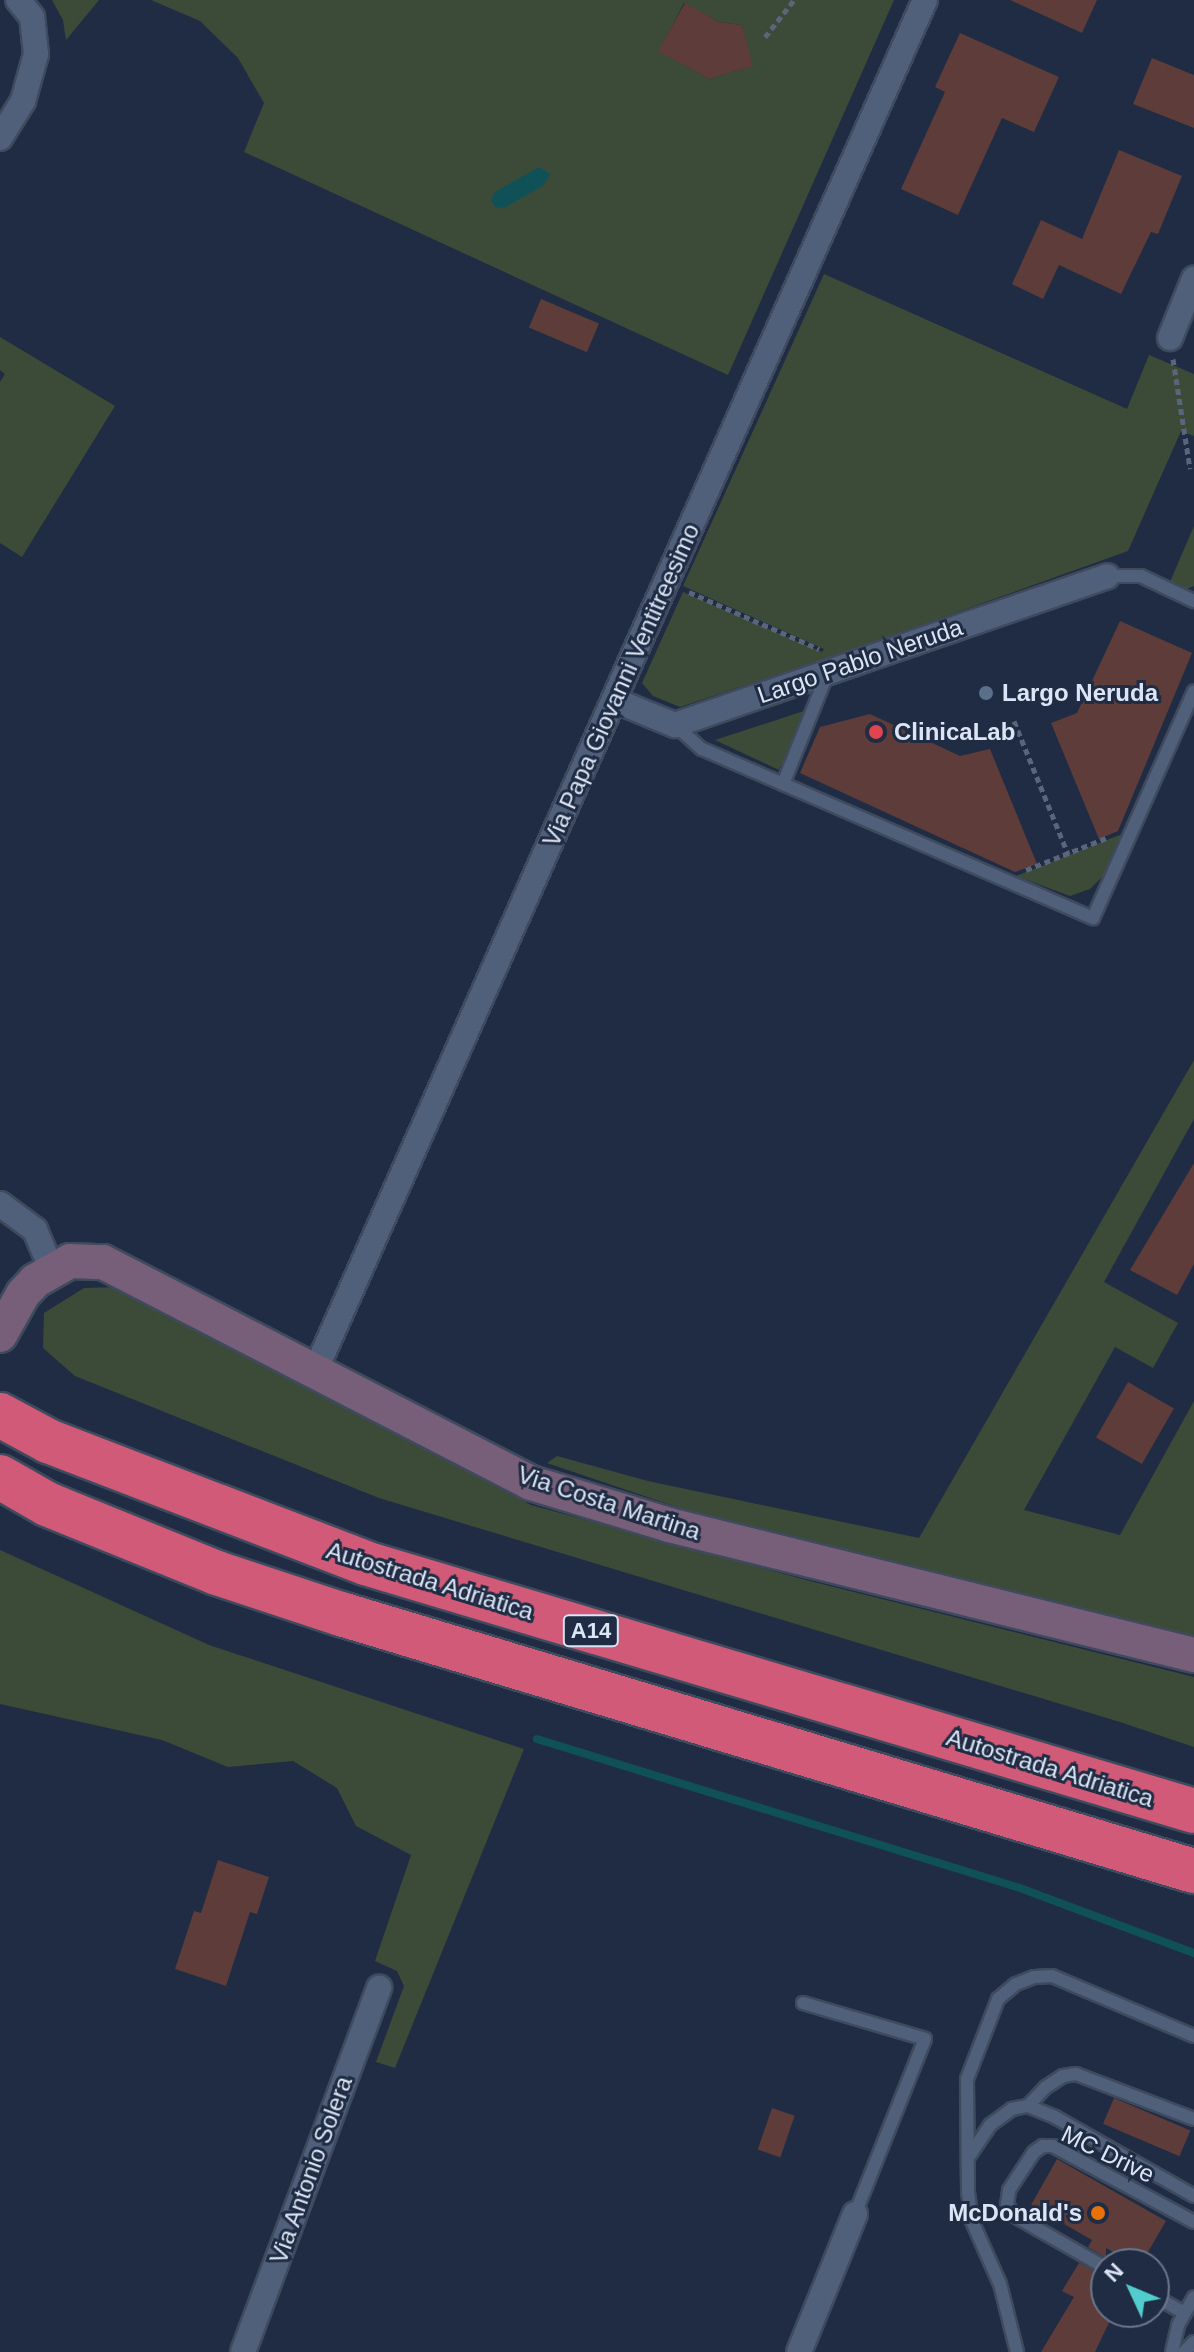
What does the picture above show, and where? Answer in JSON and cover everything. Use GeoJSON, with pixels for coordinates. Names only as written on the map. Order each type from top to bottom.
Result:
{"type":"FeatureCollection","features":[{"type":"Feature","properties":{"kind":"highway","name":"Autostrada Adriatica"},"geometry":{"type":"LineString","coordinates":[[0,1415],[48,1441],[365,1563],[1194,1811]]}},
{"type":"Feature","properties":{"kind":"highway","name":"A14"},"geometry":{"type":"LineString","coordinates":[[0,1477],[47,1504],[217,1573],[341,1614],[1194,1871]]}},
{"type":"Feature","properties":{"kind":"main road","name":"Via Costa Martina"},"geometry":{"type":"LineString","coordinates":[[6,1323],[23,1294],[52,1270],[86,1259],[117,1266],[531,1483],[669,1525],[1194,1655]]}},
{"type":"Feature","properties":{"kind":"street"},"geometry":{"type":"LineString","coordinates":[[0,138],[23,101],[36,54],[32,17],[18,0]]}},
{"type":"Feature","properties":{"kind":"street","name":"Via Papa Giovanni Ventitreesimo"},"geometry":{"type":"LineString","coordinates":[[316,1369],[925,0]]}},
{"type":"Feature","properties":{"kind":"street"},"geometry":{"type":"LineString","coordinates":[[1170,338],[1194,279]]}},
{"type":"Feature","properties":{"kind":"street","name":"Largo Pablo Neruda"},"geometry":{"type":"LineString","coordinates":[[675,725],[1107,576]]}},
{"type":"Feature","properties":{"kind":"street"},"geometry":{"type":"LineString","coordinates":[[614,700],[675,725]]}},
{"type":"Feature","properties":{"kind":"street"},"geometry":{"type":"LineString","coordinates":[[0,1204],[35,1230],[52,1270]]}},
{"type":"Feature","properties":{"kind":"street","name":"Via Antonio Solera"},"geometry":{"type":"LineString","coordinates":[[243,2352],[379,1988]]}},
{"type":"Feature","properties":{"kind":"street"},"geometry":{"type":"LineString","coordinates":[[799,2352],[855,2214]]}},
{"type":"Feature","properties":{"kind":"lane"},"geometry":{"type":"LineString","coordinates":[[1107,576],[1141,576],[1194,601]]}},
{"type":"Feature","properties":{"kind":"lane"},"geometry":{"type":"LineString","coordinates":[[783,784],[828,672]]}},
{"type":"Feature","properties":{"kind":"lane"},"geometry":{"type":"LineString","coordinates":[[675,725],[702,749],[1093,918],[1194,691]]}},
{"type":"Feature","properties":{"kind":"lane"},"geometry":{"type":"LineString","coordinates":[[1017,2352],[1000,2284],[972,2221],[968,2159],[967,2079],[998,1999],[1016,1984],[1034,1977],[1052,1976],[1194,2036]]}},
{"type":"Feature","properties":{"kind":"lane"},"geometry":{"type":"LineString","coordinates":[[803,2003],[925,2039],[855,2214]]}},
{"type":"Feature","properties":{"kind":"lane"},"geometry":{"type":"LineString","coordinates":[[1028,2106],[1046,2087],[1063,2076],[1076,2074],[1194,2119]]}},
{"type":"Feature","properties":{"kind":"lane"},"geometry":{"type":"LineString","coordinates":[[968,2159],[990,2125],[1012,2109],[1028,2106],[1055,2117],[1194,2196]]}},
{"type":"Feature","properties":{"kind":"lane","name":"MC Drive"},"geometry":{"type":"LineString","coordinates":[[1090,2259],[1015,2216],[1007,2205],[1009,2190],[1034,2152],[1043,2146],[1053,2146],[1194,2222]]}},
{"type":"Feature","properties":{"kind":"lane"},"geometry":{"type":"LineString","coordinates":[[1172,2352],[1178,2325],[1194,2297]]}},
{"type":"Feature","properties":{"kind":"lane"},"geometry":{"type":"LineString","coordinates":[[1170,2305],[1185,2313]]}},
{"type":"Feature","properties":{"kind":"lane"},"geometry":{"type":"LineString","coordinates":[[1184,2352],[1194,2342]]}},
{"type":"Feature","properties":{"kind":"path"},"geometry":{"type":"LineString","coordinates":[[765,37],[794,0]]}},
{"type":"Feature","properties":{"kind":"path"},"geometry":{"type":"LineString","coordinates":[[1170,338],[1190,469]]}},
{"type":"Feature","properties":{"kind":"path"},"geometry":{"type":"LineString","coordinates":[[667,582],[821,650],[828,672]]}},
{"type":"Feature","properties":{"kind":"path"},"geometry":{"type":"LineString","coordinates":[[1014,721],[1068,854]]}},
{"type":"Feature","properties":{"kind":"path"},"geometry":{"type":"LineString","coordinates":[[1038,865],[1100,841]]}},
{"type":"Feature","properties":{"kind":"shaded area"},"geometry":{"type":"Polygon","coordinates":[[[52,0],[99,0],[66,40],[63,20],[52,0]]]}},
{"type":"Feature","properties":{"kind":"shaded area"},"geometry":{"type":"Polygon","coordinates":[[[151,0],[894,0],[728,375],[244,152],[264,103],[238,58],[200,21],[151,0]],[[684,3],[659,51],[709,79],[752,66],[742,25],[719,22],[684,3]]]}},
{"type":"Feature","properties":{"kind":"shaded area"},"geometry":{"type":"Polygon","coordinates":[[[539,167],[550,174],[544,185],[504,208],[495,207],[491,200],[495,192],[539,167]]]}},
{"type":"Feature","properties":{"kind":"shaded area"},"geometry":{"type":"Polygon","coordinates":[[[824,274],[1127,409],[1149,355],[1194,374],[1194,436],[1181,431],[1128,551],[844,653],[680,707],[653,696],[642,683],[683,592],[822,652],[824,649],[683,586],[824,274]]]}},
{"type":"Feature","properties":{"kind":"shaded area"},"geometry":{"type":"Polygon","coordinates":[[[0,337],[115,406],[22,557],[0,543],[0,382],[5,374],[0,370],[0,337]]]}},
{"type":"Feature","properties":{"kind":"shaded area"},"geometry":{"type":"Polygon","coordinates":[[[1194,526],[1194,586],[1179,592],[1166,591],[1194,526]]]}},
{"type":"Feature","properties":{"kind":"shaded area"},"geometry":{"type":"Polygon","coordinates":[[[807,710],[779,770],[715,740],[807,710]]]}},
{"type":"Feature","properties":{"kind":"shaded area"},"geometry":{"type":"Polygon","coordinates":[[[1122,834],[1105,874],[1090,889],[1070,896],[1016,876],[1122,834]]]}},
{"type":"Feature","properties":{"kind":"shaded area"},"geometry":{"type":"Polygon","coordinates":[[[1194,1060],[1194,1119],[1104,1282],[1178,1323],[1153,1368],[1115,1347],[1024,1510],[1120,1535],[1194,1401],[1194,1639],[721,1522],[547,1463],[557,1456],[648,1481],[919,1538],[1194,1060]]]}},
{"type":"Feature","properties":{"kind":"shaded area"},"geometry":{"type":"Polygon","coordinates":[[[117,1287],[531,1505],[810,1581],[1194,1677],[1194,1747],[379,1498],[75,1376],[43,1348],[44,1313],[84,1288],[117,1287]]]}},
{"type":"Feature","properties":{"kind":"shaded area"},"geometry":{"type":"Polygon","coordinates":[[[0,1550],[209,1645],[524,1749],[395,2068],[376,2062],[404,1986],[397,1971],[375,1961],[411,1855],[356,1826],[337,1788],[293,1761],[228,1767],[162,1740],[0,1704],[0,1550]]]}},
{"type":"Feature","properties":{"kind":"building"},"geometry":{"type":"Polygon","coordinates":[[[1010,0],[1097,0],[1082,33],[1010,0]]]}},
{"type":"Feature","properties":{"kind":"building"},"geometry":{"type":"Polygon","coordinates":[[[685,3],[719,22],[742,25],[753,66],[709,79],[658,51],[685,3]]]}},
{"type":"Feature","properties":{"kind":"building"},"geometry":{"type":"Polygon","coordinates":[[[960,33],[1059,77],[1034,132],[1002,118],[958,215],[901,189],[945,92],[935,87],[960,33]]]}},
{"type":"Feature","properties":{"kind":"building"},"geometry":{"type":"Polygon","coordinates":[[[1152,58],[1194,75],[1194,128],[1133,104],[1152,58]]]}},
{"type":"Feature","properties":{"kind":"building"},"geometry":{"type":"Polygon","coordinates":[[[1119,150],[1182,176],[1158,234],[1151,232],[1121,294],[1059,265],[1043,299],[1012,284],[1041,220],[1082,239],[1119,150]]]}},
{"type":"Feature","properties":{"kind":"building"},"geometry":{"type":"Polygon","coordinates":[[[541,299],[599,324],[587,352],[529,328],[541,299]]]}},
{"type":"Feature","properties":{"kind":"building"},"geometry":{"type":"Polygon","coordinates":[[[1120,621],[1192,653],[1118,831],[1099,839],[1051,723],[1077,713],[1120,621]]]}},
{"type":"Feature","properties":{"kind":"building"},"geometry":{"type":"Polygon","coordinates":[[[870,714],[960,756],[990,749],[1037,864],[1015,872],[800,773],[820,727],[870,714]]]}},
{"type":"Feature","properties":{"kind":"building"},"geometry":{"type":"Polygon","coordinates":[[[1194,1163],[1194,1264],[1177,1295],[1130,1270],[1194,1163]]]}},
{"type":"Feature","properties":{"kind":"building"},"geometry":{"type":"Polygon","coordinates":[[[1128,1382],[1174,1408],[1142,1464],[1096,1437],[1128,1382]]]}},
{"type":"Feature","properties":{"kind":"building"},"geometry":{"type":"Polygon","coordinates":[[[218,1860],[269,1877],[257,1914],[250,1912],[226,1986],[175,1969],[194,1911],[201,1913],[218,1860]]]}},
{"type":"Feature","properties":{"kind":"building"},"geometry":{"type":"Polygon","coordinates":[[[1114,2098],[1190,2130],[1179,2156],[1103,2124],[1114,2098]]]}},
{"type":"Feature","properties":{"kind":"building"},"geometry":{"type":"Polygon","coordinates":[[[772,2108],[795,2116],[780,2157],[758,2150],[772,2108]]]}},
{"type":"Feature","properties":{"kind":"building","name":"McDonald's"},"geometry":{"type":"Polygon","coordinates":[[[1057,2159],[1166,2221],[1150,2248],[1090,2248],[1088,2247],[1092,2240],[1031,2205],[1057,2159]]]}},
{"type":"Feature","properties":{"kind":"building"},"geometry":{"type":"Polygon","coordinates":[[[1079,2263],[1090,2269],[1090,2328],[1106,2328],[1095,2352],[1041,2352],[1074,2297],[1062,2291],[1079,2263]]]}},
{"type":"Feature","properties":{"kind":"waterway"},"geometry":{"type":"LineString","coordinates":[[537,1739],[1020,1888],[1194,1953]]}},
{"type":"Feature","properties":{"kind":"place","name":"Largo Neruda"},"geometry":{"type":"Point","coordinates":[986,693]}},
{"type":"Feature","properties":{"kind":"place","name":"ClinicaLab"},"geometry":{"type":"Point","coordinates":[876,732]}},
{"type":"Feature","properties":{"kind":"place","name":"McDonald's"},"geometry":{"type":"Point","coordinates":[1098,2213]}}]}
